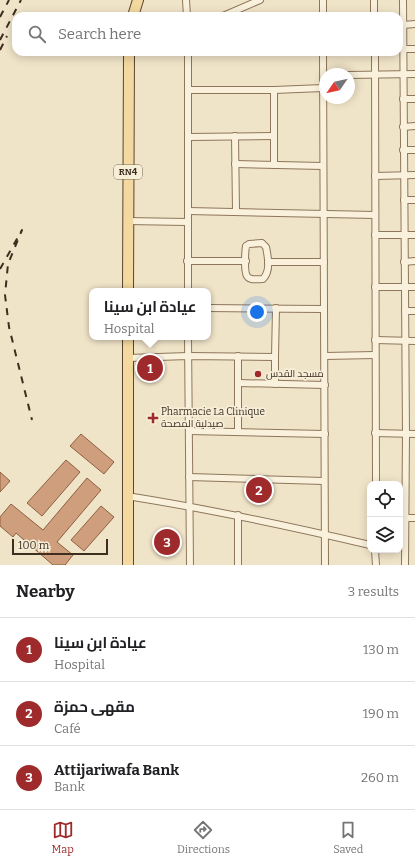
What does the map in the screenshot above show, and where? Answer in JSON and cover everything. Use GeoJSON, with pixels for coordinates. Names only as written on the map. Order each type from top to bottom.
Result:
{"type":"FeatureCollection","features":[{"type":"Feature","properties":{"kind":"main road"},"geometry":{"type":"LineString","coordinates":[[134,12],[138,0]]}},
{"type":"Feature","properties":{"kind":"main road","name":"RN4"},"geometry":{"type":"LineString","coordinates":[[128,288],[127,221],[129,56]]}},
{"type":"Feature","properties":{"kind":"main road"},"geometry":{"type":"LineString","coordinates":[[128,340],[128,565]]}},
{"type":"Feature","properties":{"kind":"street"},"geometry":{"type":"LineString","coordinates":[[186,0],[187,12]]}},
{"type":"Feature","properties":{"kind":"street"},"geometry":{"type":"LineString","coordinates":[[232,12],[260,0]]}},
{"type":"Feature","properties":{"kind":"street"},"geometry":{"type":"LineString","coordinates":[[323,0],[323,12]]}},
{"type":"Feature","properties":{"kind":"street"},"geometry":{"type":"LineString","coordinates":[[374,0],[374,12]]}},
{"type":"Feature","properties":{"kind":"street"},"geometry":{"type":"LineString","coordinates":[[402,517],[406,434],[403,0]]}},
{"type":"Feature","properties":{"kind":"street"},"geometry":{"type":"LineString","coordinates":[[403,25],[415,24]]}},
{"type":"Feature","properties":{"kind":"street"},"geometry":{"type":"LineString","coordinates":[[403,49],[415,49]]}},
{"type":"Feature","properties":{"kind":"street"},"geometry":{"type":"LineString","coordinates":[[188,56],[188,288]]}},
{"type":"Feature","properties":{"kind":"street"},"geometry":{"type":"LineString","coordinates":[[323,56],[324,68]]}},
{"type":"Feature","properties":{"kind":"street"},"geometry":{"type":"LineString","coordinates":[[375,56],[376,481]]}},
{"type":"Feature","properties":{"kind":"street"},"geometry":{"type":"LineString","coordinates":[[355,75],[415,74]]}},
{"type":"Feature","properties":{"kind":"street"},"geometry":{"type":"LineString","coordinates":[[188,90],[319,88]]}},
{"type":"Feature","properties":{"kind":"street"},"geometry":{"type":"LineString","coordinates":[[274,90],[274,165]]}},
{"type":"Feature","properties":{"kind":"street"},"geometry":{"type":"LineString","coordinates":[[403,99],[415,99]]}},
{"type":"Feature","properties":{"kind":"street"},"geometry":{"type":"LineString","coordinates":[[324,104],[325,565]]}},
{"type":"Feature","properties":{"kind":"street"},"geometry":{"type":"LineString","coordinates":[[403,126],[415,126]]}},
{"type":"Feature","properties":{"kind":"street"},"geometry":{"type":"LineString","coordinates":[[235,136],[236,212]]}},
{"type":"Feature","properties":{"kind":"street"},"geometry":{"type":"LineString","coordinates":[[188,137],[274,136]]}},
{"type":"Feature","properties":{"kind":"street"},"geometry":{"type":"LineString","coordinates":[[404,150],[415,150]]}},
{"type":"Feature","properties":{"kind":"street"},"geometry":{"type":"LineString","coordinates":[[235,164],[324,166]]}},
{"type":"Feature","properties":{"kind":"street"},"geometry":{"type":"LineString","coordinates":[[375,176],[415,175]]}},
{"type":"Feature","properties":{"kind":"street"},"geometry":{"type":"LineString","coordinates":[[404,200],[415,200]]}},
{"type":"Feature","properties":{"kind":"street"},"geometry":{"type":"LineString","coordinates":[[188,211],[375,215]]}},
{"type":"Feature","properties":{"kind":"street"},"geometry":{"type":"LineString","coordinates":[[127,221],[187,222]]}},
{"type":"Feature","properties":{"kind":"street"},"geometry":{"type":"LineString","coordinates":[[375,235],[415,235]]}},
{"type":"Feature","properties":{"kind":"street"},"geometry":{"type":"LineString","coordinates":[[249,244],[262,244],[266,247],[268,272],[265,277],[262,279],[249,278],[246,275],[246,261],[246,246],[249,244]]}},
{"type":"Feature","properties":{"kind":"street"},"geometry":{"type":"LineString","coordinates":[[187,261],[246,261]]}},
{"type":"Feature","properties":{"kind":"street"},"geometry":{"type":"LineString","coordinates":[[404,262],[415,261]]}},
{"type":"Feature","properties":{"kind":"street"},"geometry":{"type":"LineString","coordinates":[[268,262],[324,262]]}},
{"type":"Feature","properties":{"kind":"street"},"geometry":{"type":"LineString","coordinates":[[375,287],[415,287]]}},
{"type":"Feature","properties":{"kind":"street"},"geometry":{"type":"LineString","coordinates":[[211,308],[324,309]]}},
{"type":"Feature","properties":{"kind":"street"},"geometry":{"type":"LineString","coordinates":[[275,384],[276,308]]}},
{"type":"Feature","properties":{"kind":"street"},"geometry":{"type":"LineString","coordinates":[[405,311],[415,311]]}},
{"type":"Feature","properties":{"kind":"street"},"geometry":{"type":"LineString","coordinates":[[188,340],[190,565]]}},
{"type":"Feature","properties":{"kind":"street"},"geometry":{"type":"LineString","coordinates":[[375,340],[415,341]]}},
{"type":"Feature","properties":{"kind":"street"},"geometry":{"type":"LineString","coordinates":[[325,356],[375,355]]}},
{"type":"Feature","properties":{"kind":"street"},"geometry":{"type":"LineString","coordinates":[[128,358],[188,356],[275,357]]}},
{"type":"Feature","properties":{"kind":"street"},"geometry":{"type":"LineString","coordinates":[[238,356],[238,432]]}},
{"type":"Feature","properties":{"kind":"street"},"geometry":{"type":"LineString","coordinates":[[238,383],[325,385]]}},
{"type":"Feature","properties":{"kind":"street"},"geometry":{"type":"LineString","coordinates":[[189,431],[325,434]]}},
{"type":"Feature","properties":{"kind":"street"},"geometry":{"type":"LineString","coordinates":[[375,433],[415,434]]}},
{"type":"Feature","properties":{"kind":"street"},"geometry":{"type":"LineString","coordinates":[[189,477],[324,481]]}},
{"type":"Feature","properties":{"kind":"street"},"geometry":{"type":"LineString","coordinates":[[127,496],[238,515],[367,543]]}},
{"type":"Feature","properties":{"kind":"street"},"geometry":{"type":"LineString","coordinates":[[238,515],[238,565]]}},
{"type":"Feature","properties":{"kind":"street"},"geometry":{"type":"LineString","coordinates":[[403,518],[415,518]]}},
{"type":"Feature","properties":{"kind":"street"},"geometry":{"type":"LineString","coordinates":[[403,530],[406,565]]}},
{"type":"Feature","properties":{"kind":"street"},"geometry":{"type":"LineString","coordinates":[[376,553],[376,565]]}},
{"type":"Feature","properties":{"kind":"building"},"geometry":{"type":"Polygon","coordinates":[[[81,434],[114,462],[104,474],[70,446],[81,434]]]}},
{"type":"Feature","properties":{"kind":"building"},"geometry":{"type":"Polygon","coordinates":[[[66,460],[80,472],[42,516],[27,503],[66,460]]]}},
{"type":"Feature","properties":{"kind":"building"},"geometry":{"type":"Polygon","coordinates":[[[0,472],[10,481],[0,492],[0,472]]]}},
{"type":"Feature","properties":{"kind":"building"},"geometry":{"type":"Polygon","coordinates":[[[87,478],[101,490],[57,542],[73,555],[65,565],[53,565],[16,533],[13,537],[0,526],[0,517],[11,504],[43,530],[87,478]]]}},
{"type":"Feature","properties":{"kind":"building"},"geometry":{"type":"Polygon","coordinates":[[[101,506],[114,517],[84,551],[71,540],[101,506]]]}},
{"type":"Feature","properties":{"kind":"railway"},"geometry":{"type":"LineString","coordinates":[[0,17],[9,0]]}},
{"type":"Feature","properties":{"kind":"railway"},"geometry":{"type":"LineString","coordinates":[[15,12],[21,0]]}},
{"type":"Feature","properties":{"kind":"railway"},"geometry":{"type":"LineString","coordinates":[[0,40],[12,17]]}},
{"type":"Feature","properties":{"kind":"railway"},"geometry":{"type":"LineString","coordinates":[[0,50],[7,36]]}},
{"type":"Feature","properties":{"kind":"railway"},"geometry":{"type":"LineString","coordinates":[[0,269],[22,230],[8,264],[5,295],[9,327],[32,420]]}},
{"type":"Feature","properties":{"kind":"place","name":"عيادة ابن سينا"},"geometry":{"type":"Point","coordinates":[150,368]}},
{"type":"Feature","properties":{"kind":"place","name":"مسجد القدس"},"geometry":{"type":"Point","coordinates":[258,374]}},
{"type":"Feature","properties":{"kind":"place","name":"Pharmacie La Clinique صيدلية المصحة"},"geometry":{"type":"Point","coordinates":[153,418]}},
{"type":"Feature","properties":{"kind":"place","name":"مقهى حمزة"},"geometry":{"type":"Point","coordinates":[259,490]}},
{"type":"Feature","properties":{"kind":"place","name":"Attijariwafa Bank"},"geometry":{"type":"Point","coordinates":[167,542]}}]}
